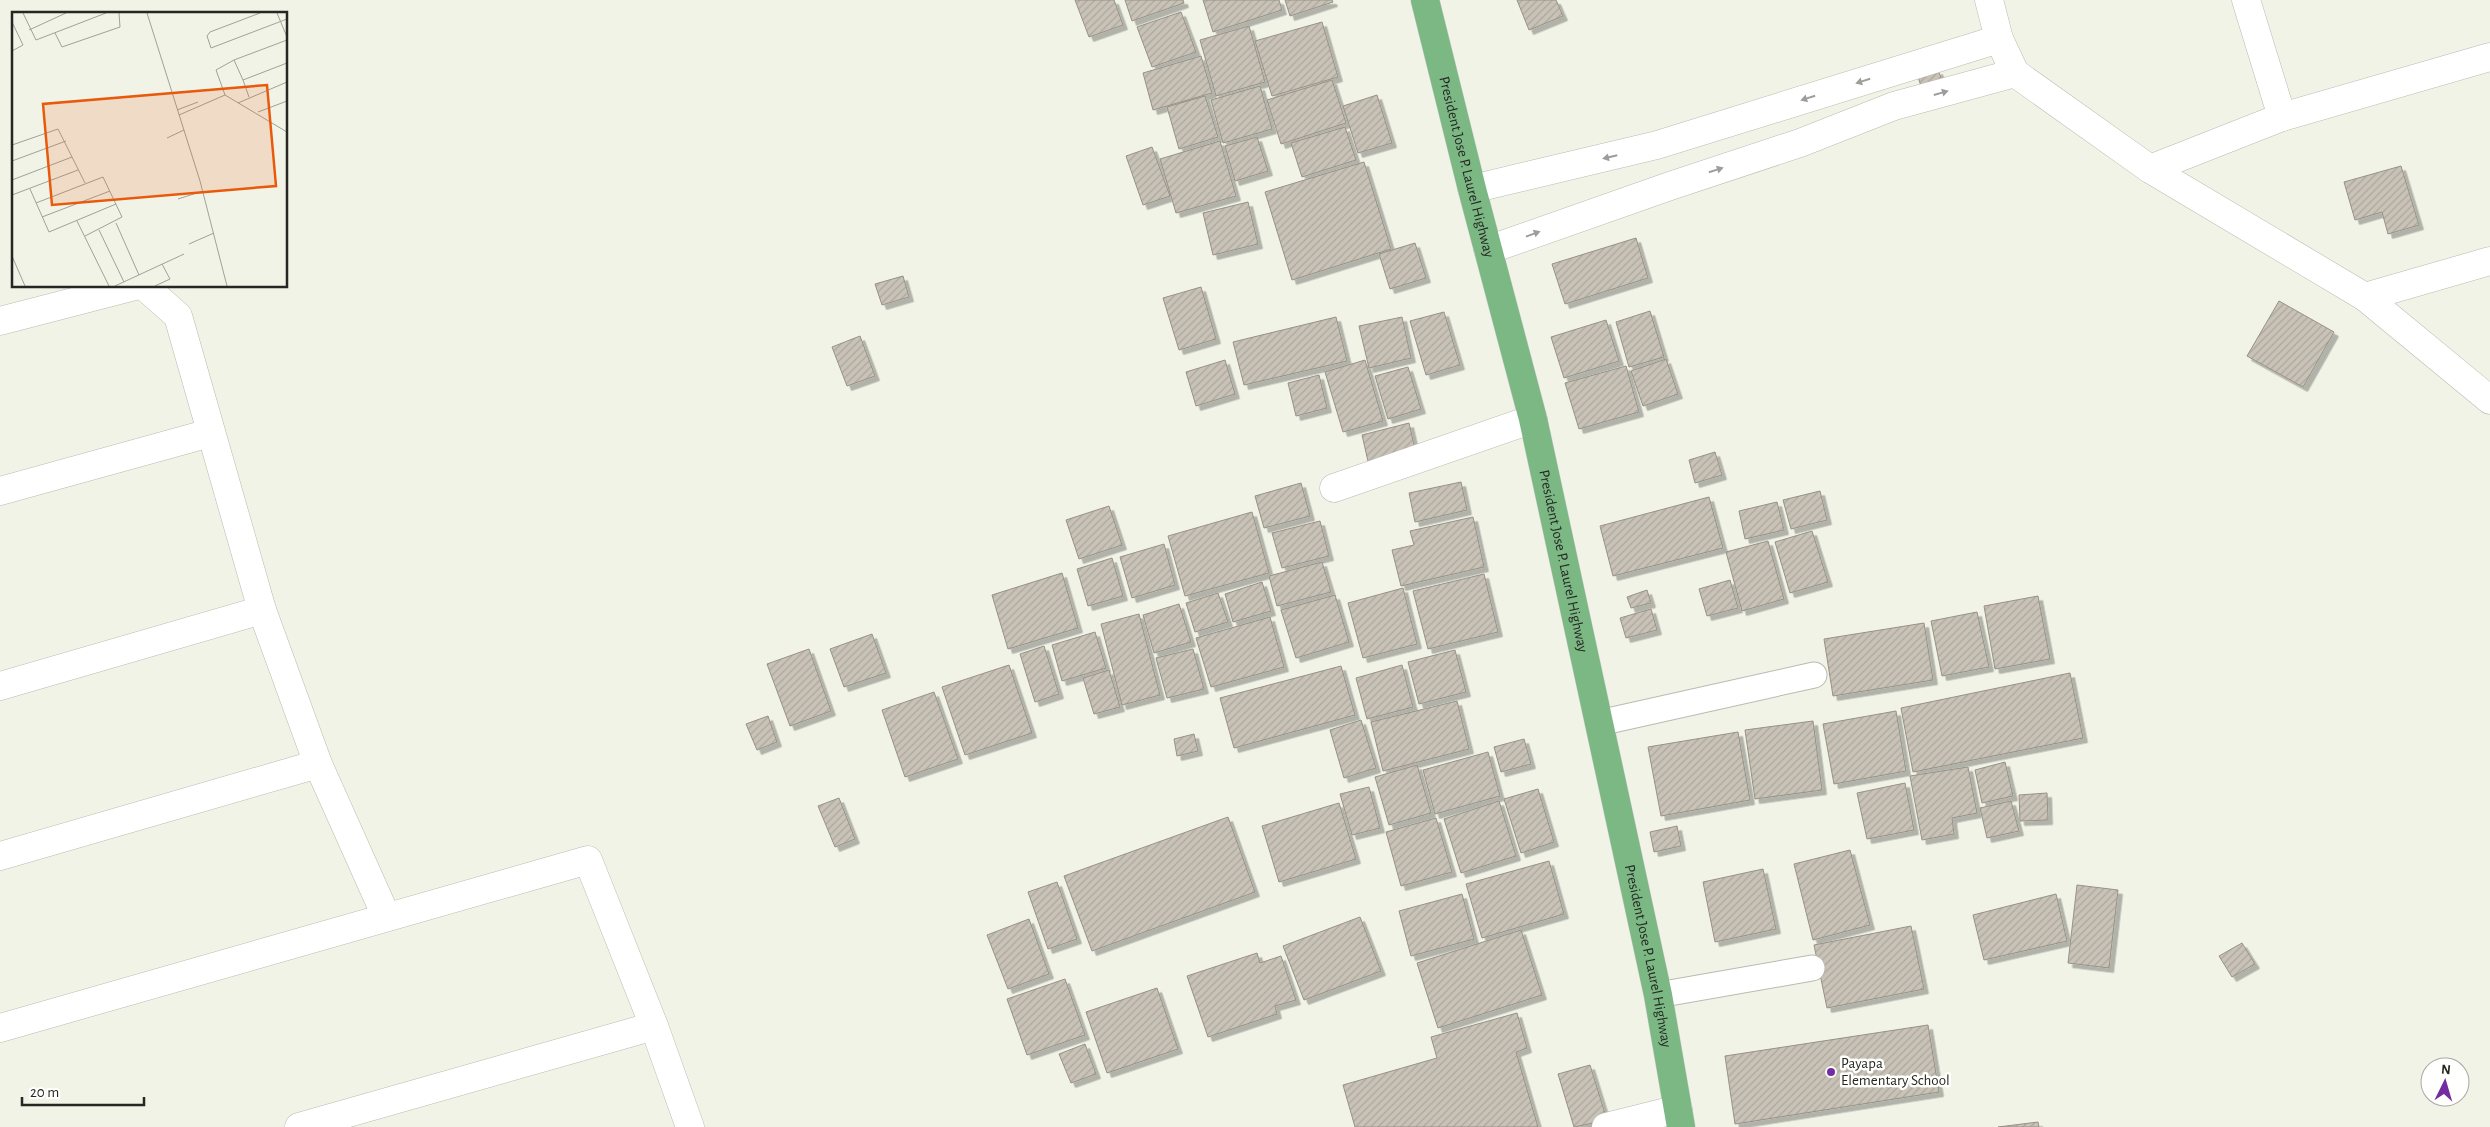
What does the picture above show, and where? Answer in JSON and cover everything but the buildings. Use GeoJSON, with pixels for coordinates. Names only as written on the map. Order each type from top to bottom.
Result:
{"type":"FeatureCollection","features":[{"type":"Feature","properties":{"kind":"highway","name":"President Jose P. Laurel Highway"},"geometry":{"type":"LineString","coordinates":[[1425,0],[1472,189],[1533,419],[1658,996],[1680,1118]]}},
{"type":"Feature","properties":{"kind":"street"},"geometry":{"type":"LineString","coordinates":[[1989,0],[1999,39],[2015,73],[2150,170],[2365,297],[2490,400]]}},
{"type":"Feature","properties":{"kind":"street"},"geometry":{"type":"LineString","coordinates":[[2246,0],[2282,117]]}},
{"type":"Feature","properties":{"kind":"street"},"geometry":{"type":"LineString","coordinates":[[1472,189],[1658,145],[1999,39]]}},
{"type":"Feature","properties":{"kind":"street"},"geometry":{"type":"LineString","coordinates":[[2150,170],[2282,117],[2490,57]]}},
{"type":"Feature","properties":{"kind":"street"},"geometry":{"type":"LineString","coordinates":[[1488,250],[1800,143],[1894,106],[2015,73]]}},
{"type":"Feature","properties":{"kind":"street"},"geometry":{"type":"LineString","coordinates":[[1834,90],[1844,126]]}},
{"type":"Feature","properties":{"kind":"street"},"geometry":{"type":"LineString","coordinates":[[2365,297],[2490,261]]}},
{"type":"Feature","properties":{"kind":"street"},"geometry":{"type":"LineString","coordinates":[[0,321],[127,288]]}},
{"type":"Feature","properties":{"kind":"street"},"geometry":{"type":"LineString","coordinates":[[146,288],[178,316],[262,610],[318,764],[386,916]]}},
{"type":"Feature","properties":{"kind":"street"},"geometry":{"type":"LineString","coordinates":[[1334,488],[1533,419]]}},
{"type":"Feature","properties":{"kind":"street"},"geometry":{"type":"LineString","coordinates":[[0,491],[210,433]]}},
{"type":"Feature","properties":{"kind":"street"},"geometry":{"type":"LineString","coordinates":[[0,686],[262,610]]}},
{"type":"Feature","properties":{"kind":"street"},"geometry":{"type":"LineString","coordinates":[[0,856],[318,764]]}},
{"type":"Feature","properties":{"kind":"street"},"geometry":{"type":"LineString","coordinates":[[0,1028],[386,916],[588,860],[654,1026],[690,1127]]}},
{"type":"Feature","properties":{"kind":"street"},"geometry":{"type":"LineString","coordinates":[[299,1127],[654,1026]]}},
{"type":"Feature","properties":{"kind":"street"},"geometry":{"type":"LineString","coordinates":[[1606,1127],[1680,1118]]}},
{"type":"Feature","properties":{"kind":"lane"},"geometry":{"type":"LineString","coordinates":[[1599,724],[1814,675]]}},
{"type":"Feature","properties":{"kind":"lane"},"geometry":{"type":"LineString","coordinates":[[1658,996],[1812,968]]}},
{"type":"Feature","properties":{"kind":"place","name":"Payapa Elementary School"},"geometry":{"type":"Point","coordinates":[1831,1072]}}]}
